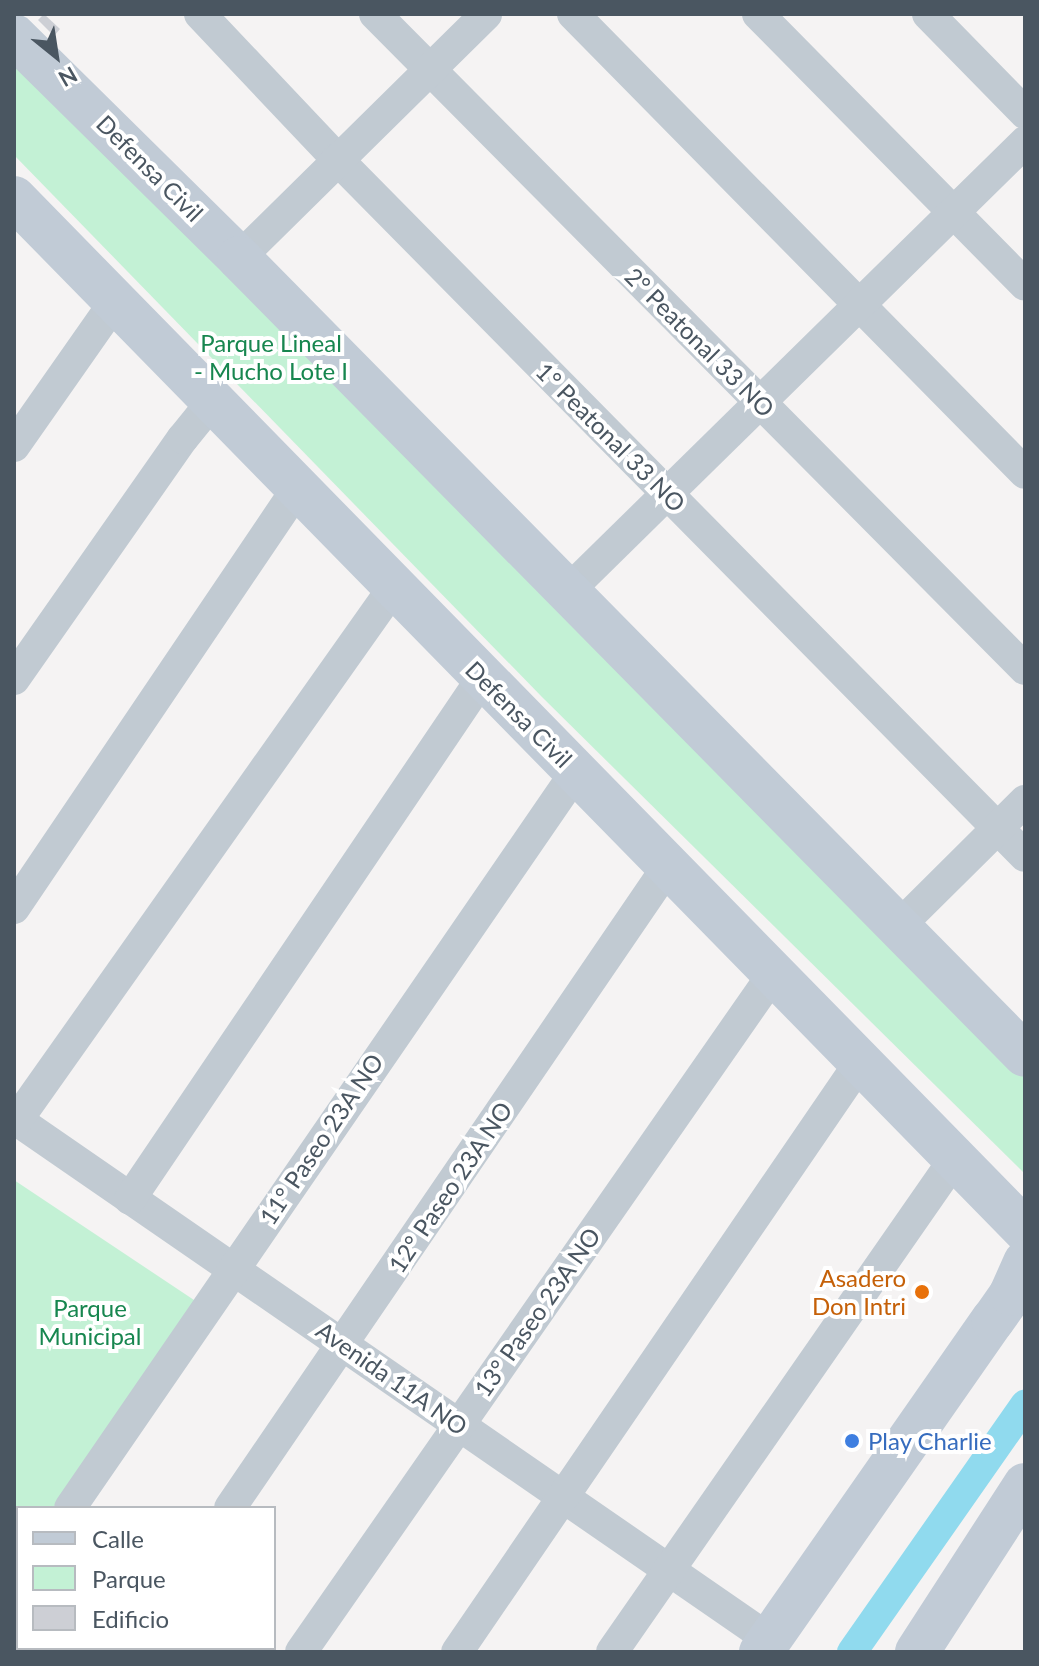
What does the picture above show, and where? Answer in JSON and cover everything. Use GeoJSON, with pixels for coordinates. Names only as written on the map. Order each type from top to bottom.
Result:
{"type":"FeatureCollection","features":[{"type":"Feature","properties":{"kind":"street","name":"1° Peatonal 33 NO"},"geometry":{"type":"LineString","coordinates":[[200,14],[337,159],[1025,856]]}},
{"type":"Feature","properties":{"kind":"street","name":"2° Peatonal 33 NO"},"geometry":{"type":"LineString","coordinates":[[375,14],[1025,669]]}},
{"type":"Feature","properties":{"kind":"street"},"geometry":{"type":"LineString","coordinates":[[239,258],[486,14]]}},
{"type":"Feature","properties":{"kind":"street"},"geometry":{"type":"LineString","coordinates":[[573,14],[1025,473]]}},
{"type":"Feature","properties":{"kind":"street"},"geometry":{"type":"LineString","coordinates":[[758,14],[1025,285]]}},
{"type":"Feature","properties":{"kind":"street"},"geometry":{"type":"LineString","coordinates":[[928,14],[1025,113]]}},
{"type":"Feature","properties":{"kind":"street","name":"Defensa Civil"},"geometry":{"type":"LineString","coordinates":[[14,36],[31,49],[239,258],[1025,1055]]}},
{"type":"Feature","properties":{"kind":"street"},"geometry":{"type":"LineString","coordinates":[[568,591],[1025,142]]}},
{"type":"Feature","properties":{"kind":"street","name":"Defensa Civil"},"geometry":{"type":"LineString","coordinates":[[16,205],[1025,1230]]}},
{"type":"Feature","properties":{"kind":"street"},"geometry":{"type":"LineString","coordinates":[[14,446],[114,303]]}},
{"type":"Feature","properties":{"kind":"street"},"geometry":{"type":"LineString","coordinates":[[14,679],[183,438],[212,402]]}},
{"type":"Feature","properties":{"kind":"street"},"geometry":{"type":"LineString","coordinates":[[14,908],[297,489]]}},
{"type":"Feature","properties":{"kind":"street"},"geometry":{"type":"LineString","coordinates":[[16,1119],[394,587]]}},
{"type":"Feature","properties":{"kind":"street"},"geometry":{"type":"LineString","coordinates":[[130,1199],[483,677]]}},
{"type":"Feature","properties":{"kind":"street","name":"11° Paseo 23A NO"},"geometry":{"type":"LineString","coordinates":[[71,1506],[576,772]]}},
{"type":"Feature","properties":{"kind":"street"},"geometry":{"type":"LineString","coordinates":[[898,927],[1025,801]]}},
{"type":"Feature","properties":{"kind":"street","name":"12° Paseo 23A NO"},"geometry":{"type":"LineString","coordinates":[[231,1506],[669,865]]}},
{"type":"Feature","properties":{"kind":"street","name":"13° Paseo 23A NO"},"geometry":{"type":"LineString","coordinates":[[301,1652],[774,973]]}},
{"type":"Feature","properties":{"kind":"street"},"geometry":{"type":"LineString","coordinates":[[457,1652],[861,1061]]}},
{"type":"Feature","properties":{"kind":"street","name":"Avenida 11A NO"},"geometry":{"type":"LineString","coordinates":[[16,1119],[669,1569],[765,1646]]}},
{"type":"Feature","properties":{"kind":"street"},"geometry":{"type":"LineString","coordinates":[[612,1652],[956,1157]]}},
{"type":"Feature","properties":{"kind":"street"},"geometry":{"type":"LineString","coordinates":[[765,1646],[1002,1307],[1025,1262]]}},
{"type":"Feature","properties":{"kind":"street"},"geometry":{"type":"LineString","coordinates":[[917,1652],[1021,1499]]}},
{"type":"Feature","properties":{"kind":"green space","name":"Parque Lineal - Mucho Lote I"},"geometry":{"type":"Polygon","coordinates":[[[14,63],[1025,1070],[1025,1174],[542,697],[14,155],[14,63]]]}},
{"type":"Feature","properties":{"kind":"green space","name":"Parque Municipal"},"geometry":{"type":"Polygon","coordinates":[[[14,1180],[197,1302],[54,1506],[16,1506],[14,1563],[14,1180]]]}},
{"type":"Feature","properties":{"kind":"building"},"geometry":{"type":"Polygon","coordinates":[[[44,14],[60,29],[54,36],[38,20],[44,14]]]}},
{"type":"Feature","properties":{"kind":"waterway"},"geometry":{"type":"LineString","coordinates":[[852,1652],[1025,1405]]}},
{"type":"Feature","properties":{"kind":"place","name":"Asadero Don Intri"},"geometry":{"type":"Point","coordinates":[922,1292]}},
{"type":"Feature","properties":{"kind":"place","name":"Play Charlie"},"geometry":{"type":"Point","coordinates":[852,1441]}}]}
